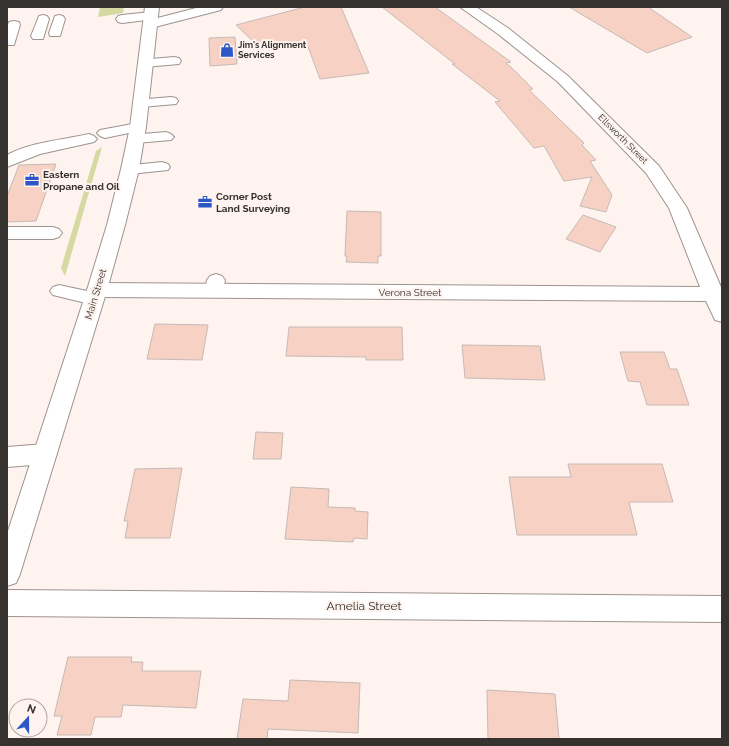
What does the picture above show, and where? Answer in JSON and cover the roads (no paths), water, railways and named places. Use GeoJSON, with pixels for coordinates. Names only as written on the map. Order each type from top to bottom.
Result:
{"type":"FeatureCollection","features":[{"type":"Feature","properties":{"kind":"street"},"geometry":{"type":"LineString","coordinates":[[151,16],[216,7]]}},
{"type":"Feature","properties":{"kind":"street","name":"Ellsworth Street"},"geometry":{"type":"LineString","coordinates":[[467,7],[503,31],[563,80],[653,170],[678,208],[718,294],[722,316]]}},
{"type":"Feature","properties":{"kind":"street","name":"Main Street"},"geometry":{"type":"LineString","coordinates":[[7,574],[96,295],[116,225],[130,169],[137,132],[151,16]]}},
{"type":"Feature","properties":{"kind":"street","name":"Verona Street"},"geometry":{"type":"LineString","coordinates":[[96,295],[215,285],[718,294]]}},
{"type":"Feature","properties":{"kind":"street"},"geometry":{"type":"LineString","coordinates":[[7,457],[45,454]]}},
{"type":"Feature","properties":{"kind":"street","name":"Amelia Street"},"geometry":{"type":"LineString","coordinates":[[7,603],[722,608]]}},
{"type":"Feature","properties":{"kind":"lane"},"geometry":{"type":"LineString","coordinates":[[122,19],[151,16]]}},
{"type":"Feature","properties":{"kind":"lane"},"geometry":{"type":"LineString","coordinates":[[55,33],[59,19]]}},
{"type":"Feature","properties":{"kind":"lane"},"geometry":{"type":"LineString","coordinates":[[38,36],[43,20]]}},
{"type":"Feature","properties":{"kind":"lane"},"geometry":{"type":"LineString","coordinates":[[9,42],[14,25]]}},
{"type":"Feature","properties":{"kind":"lane"},"geometry":{"type":"LineString","coordinates":[[145,63],[174,61]]}},
{"type":"Feature","properties":{"kind":"lane"},"geometry":{"type":"LineString","coordinates":[[141,103],[171,101]]}},
{"type":"Feature","properties":{"kind":"lane"},"geometry":{"type":"LineString","coordinates":[[106,133],[137,132],[166,137]]}},
{"type":"Feature","properties":{"kind":"lane"},"geometry":{"type":"LineString","coordinates":[[7,162],[23,155],[89,139]]}},
{"type":"Feature","properties":{"kind":"lane"},"geometry":{"type":"LineString","coordinates":[[130,169],[162,167]]}},
{"type":"Feature","properties":{"kind":"lane"},"geometry":{"type":"LineString","coordinates":[[7,233],[53,233]]}},
{"type":"Feature","properties":{"kind":"lane"},"geometry":{"type":"LineString","coordinates":[[59,291],[96,295]]}},
{"type":"Feature","properties":{"kind":"place","name":"Jim's Alignment Services"},"geometry":{"type":"Point","coordinates":[227,50]}},
{"type":"Feature","properties":{"kind":"place","name":"Eastern Propane and Oil"},"geometry":{"type":"Point","coordinates":[32,180]}},
{"type":"Feature","properties":{"kind":"place","name":"Corner Post Land Surveying"},"geometry":{"type":"Point","coordinates":[205,202]}}]}
